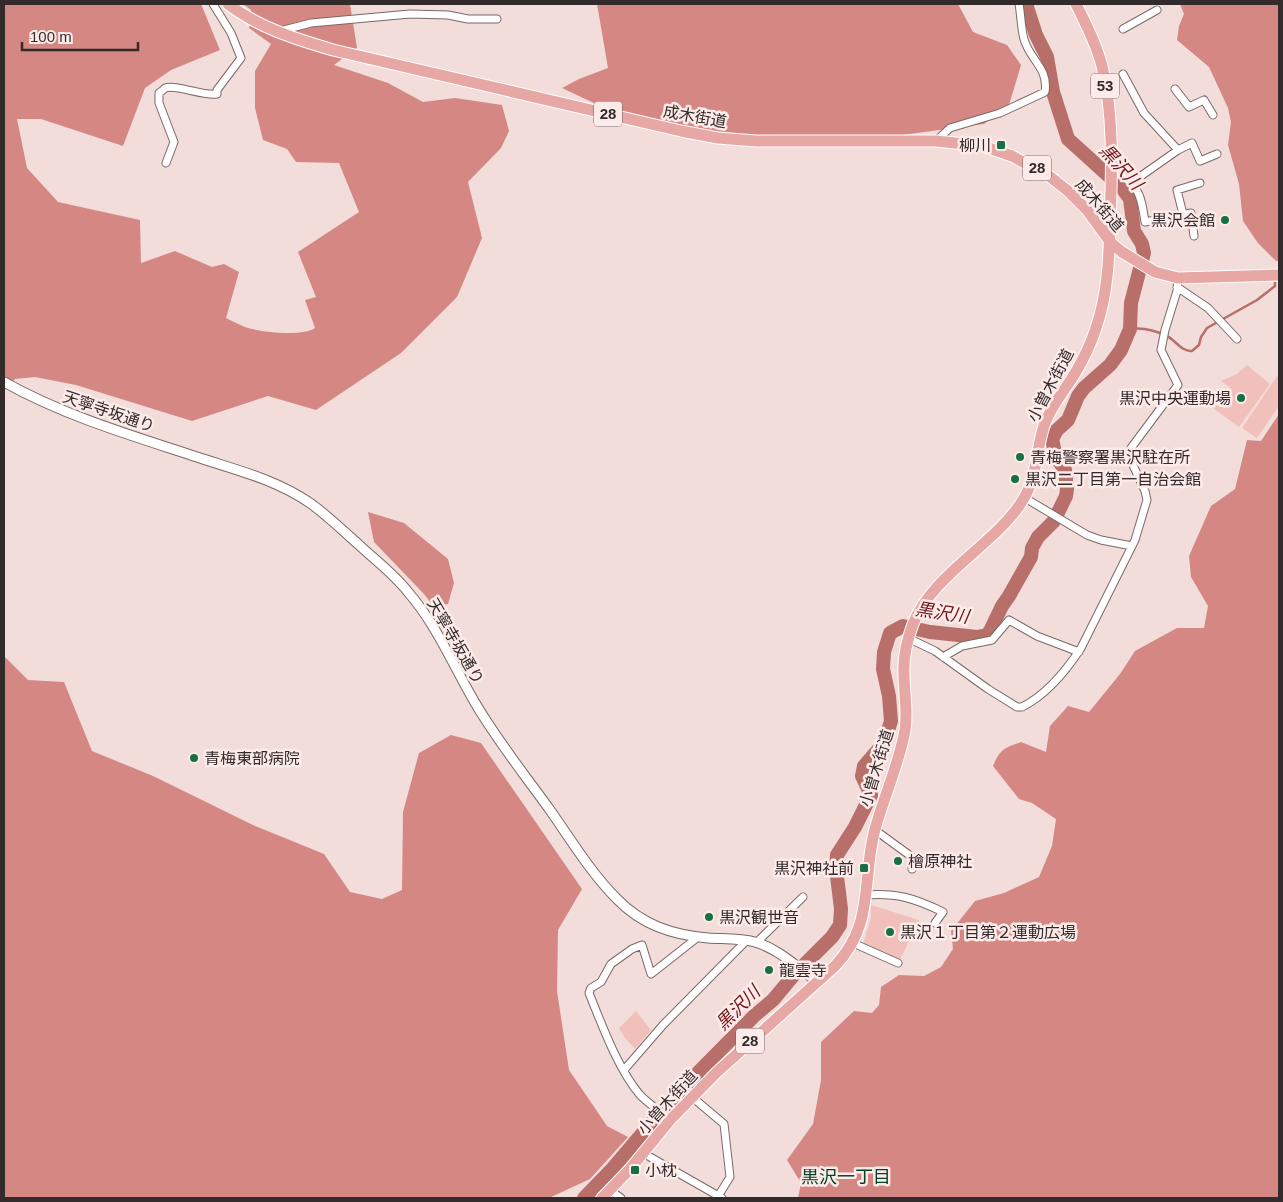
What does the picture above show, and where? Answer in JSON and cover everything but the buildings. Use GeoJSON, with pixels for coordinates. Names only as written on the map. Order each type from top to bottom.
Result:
{"type":"FeatureCollection","features":[{"type":"Feature","properties":{"kind":"main road","name":"成木街道"},"geometry":{"type":"LineString","coordinates":[[228,4],[244,16],[277,32],[368,59],[671,129],[718,138],[756,141],[936,141],[983,146],[1040,170],[1063,187],[1087,210],[1111,243],[1147,268],[1178,283]]}},
{"type":"Feature","properties":{"kind":"main road","name":"53"},"geometry":{"type":"LineString","coordinates":[[1076,4],[1094,41],[1102,66],[1108,101],[1112,171],[1111,243]]}},
{"type":"Feature","properties":{"kind":"main road"},"geometry":{"type":"LineString","coordinates":[[1087,210],[1101,210],[1111,203]]}},
{"type":"Feature","properties":{"kind":"main road","name":"小曽木街道"},"geometry":{"type":"LineString","coordinates":[[614,1196],[668,1118],[750,1041],[818,982],[840,961],[853,943],[862,920],[875,830],[904,736],[907,714],[904,665],[908,637],[914,622],[932,593],[1009,518],[1025,498],[1035,475],[1040,440],[1045,423],[1079,366],[1096,328],[1104,298],[1111,243]]}},
{"type":"Feature","properties":{"kind":"main road"},"geometry":{"type":"LineString","coordinates":[[1178,283],[1279,275]]}},
{"type":"Feature","properties":{"kind":"street"},"geometry":{"type":"LineString","coordinates":[[166,163],[174,142],[159,103],[159,94],[165,88],[172,87],[209,95],[217,94],[217,90],[241,58],[231,33],[213,4]]}},
{"type":"Feature","properties":{"kind":"street"},"geometry":{"type":"LineString","coordinates":[[936,141],[950,128],[1000,113],[1045,92],[1046,85],[1041,66],[1030,53],[1024,39],[1019,4]]}},
{"type":"Feature","properties":{"kind":"street"},"geometry":{"type":"LineString","coordinates":[[1123,29],[1156,10]]}},
{"type":"Feature","properties":{"kind":"street"},"geometry":{"type":"LineString","coordinates":[[277,32],[311,23],[410,14],[448,15],[468,19],[497,19]]}},
{"type":"Feature","properties":{"kind":"street"},"geometry":{"type":"LineString","coordinates":[[1123,74],[1144,112],[1178,150]]}},
{"type":"Feature","properties":{"kind":"street"},"geometry":{"type":"LineString","coordinates":[[1175,89],[1189,107],[1204,100],[1213,115]]}},
{"type":"Feature","properties":{"kind":"street"},"geometry":{"type":"LineString","coordinates":[[1131,183],[1178,150],[1192,143],[1200,161],[1217,154]]}},
{"type":"Feature","properties":{"kind":"street"},"geometry":{"type":"LineString","coordinates":[[1112,171],[1131,183],[1141,196],[1145,222],[1190,213],[1194,236]]}},
{"type":"Feature","properties":{"kind":"street"},"geometry":{"type":"LineString","coordinates":[[1183,214],[1177,190],[1200,183]]}},
{"type":"Feature","properties":{"kind":"street"},"geometry":{"type":"LineString","coordinates":[[908,637],[943,657],[1017,707],[1022,707],[1050,686],[1078,652],[1132,546],[1147,500],[1145,491],[1132,463],[1130,456],[1131,448],[1178,385],[1162,350],[1164,334],[1178,283],[1208,308],[1237,339]]}},
{"type":"Feature","properties":{"kind":"street","name":"天寧寺坂通り"},"geometry":{"type":"LineString","coordinates":[[4,382],[36,400],[67,414],[246,472],[285,489],[316,508],[409,592],[430,624],[488,724],[580,854],[610,892],[626,908],[648,923],[673,932],[752,942],[770,948],[818,982]]}},
{"type":"Feature","properties":{"kind":"street"},"geometry":{"type":"LineString","coordinates":[[1025,498],[1094,538],[1132,546]]}},
{"type":"Feature","properties":{"kind":"street"},"geometry":{"type":"LineString","coordinates":[[943,657],[962,646],[992,640],[1009,620],[1037,636],[1078,652]]}},
{"type":"Feature","properties":{"kind":"street"},"geometry":{"type":"LineString","coordinates":[[875,830],[912,857],[912,869]]}},
{"type":"Feature","properties":{"kind":"street"},"geometry":{"type":"LineString","coordinates":[[865,895],[888,894],[919,901],[943,912],[935,923]]}},
{"type":"Feature","properties":{"kind":"street"},"geometry":{"type":"LineString","coordinates":[[624,1070],[663,1025],[803,897]]}},
{"type":"Feature","properties":{"kind":"street"},"geometry":{"type":"LineString","coordinates":[[668,1118],[640,1095],[624,1070],[589,993],[591,988],[601,982],[610,964],[632,949],[642,945],[651,974],[698,936]]}},
{"type":"Feature","properties":{"kind":"street"},"geometry":{"type":"LineString","coordinates":[[853,943],[898,963]]}},
{"type":"Feature","properties":{"kind":"street"},"geometry":{"type":"LineString","coordinates":[[644,1153],[719,1197],[730,1177],[724,1124],[692,1097]]}},
{"type":"Feature","properties":{"kind":"shaded area"},"geometry":{"type":"Polygon","coordinates":[[[4,4],[201,4],[220,50],[171,70],[145,88],[123,146],[41,119],[17,119],[27,168],[58,202],[140,220],[141,263],[175,251],[212,267],[224,264],[239,272],[226,318],[252,329],[291,333],[309,331],[315,328],[305,300],[316,297],[298,252],[359,212],[339,163],[296,162],[287,149],[263,140],[255,108],[255,71],[271,44],[249,28],[251,10],[243,4],[350,4],[357,48],[334,65],[388,83],[423,102],[455,98],[502,105],[509,131],[501,148],[468,182],[482,238],[457,297],[401,353],[316,410],[268,396],[192,421],[76,385],[35,377],[15,379],[4,391],[4,4]]]}},
{"type":"Feature","properties":{"kind":"shaded area"},"geometry":{"type":"Polygon","coordinates":[[[597,4],[958,4],[973,32],[1007,45],[1021,65],[1009,105],[984,124],[887,137],[751,137],[681,128],[596,104],[562,88],[608,68],[597,4]]]}},
{"type":"Feature","properties":{"kind":"shaded area"},"geometry":{"type":"Polygon","coordinates":[[[1180,4],[1279,4],[1279,261],[1276,261],[1258,243],[1243,221],[1239,184],[1228,145],[1231,122],[1228,108],[1209,67],[1177,40],[1179,26],[1184,14],[1180,4]]]}},
{"type":"Feature","properties":{"kind":"shaded area","name":"黒沢中央運動場"},"geometry":{"type":"Polygon","coordinates":[[[1247,365],[1270,384],[1239,427],[1214,409],[1230,387],[1221,381],[1237,374],[1247,365]]]}},
{"type":"Feature","properties":{"kind":"shaded area"},"geometry":{"type":"Polygon","coordinates":[[[1277,376],[1279,377],[1279,406],[1257,438],[1242,428],[1277,376]]]}},
{"type":"Feature","properties":{"kind":"shaded area"},"geometry":{"type":"Polygon","coordinates":[[[1279,414],[1279,1198],[798,1198],[801,1183],[787,1160],[813,1124],[821,1080],[821,1042],[854,1011],[872,1013],[879,1005],[881,987],[899,975],[924,976],[941,967],[953,949],[951,931],[975,901],[1004,893],[1039,877],[1052,846],[1056,819],[1032,803],[1019,799],[993,766],[998,756],[1004,750],[1021,742],[1046,752],[1050,726],[1068,706],[1089,712],[1120,674],[1135,651],[1177,628],[1204,628],[1208,606],[1191,577],[1189,556],[1211,506],[1235,489],[1247,440],[1261,441],[1279,414]]]}},
{"type":"Feature","properties":{"kind":"shaded area"},"geometry":{"type":"Polygon","coordinates":[[[368,512],[404,523],[448,559],[454,583],[448,604],[434,607],[374,542],[368,512]]]}},
{"type":"Feature","properties":{"kind":"shaded area"},"geometry":{"type":"Polygon","coordinates":[[[4,656],[28,680],[64,682],[92,751],[153,776],[253,825],[324,854],[350,892],[382,899],[402,890],[403,812],[419,753],[451,735],[481,743],[582,889],[558,930],[557,991],[569,1070],[607,1126],[628,1137],[590,1179],[549,1198],[4,1198],[4,656]]]}},
{"type":"Feature","properties":{"kind":"shaded area","name":"黒沢１丁目第２運動広場"},"geometry":{"type":"Polygon","coordinates":[[[871,905],[919,920],[900,960],[863,945],[871,917],[871,905]]]}},
{"type":"Feature","properties":{"kind":"shaded area"},"geometry":{"type":"Polygon","coordinates":[[[636,1011],[651,1030],[635,1049],[619,1028],[636,1011]]]}},
{"type":"Feature","properties":{"kind":"waterway","name":"黒沢川"},"geometry":{"type":"LineString","coordinates":[[584,1198],[613,1168],[669,1102],[754,1016],[773,1000],[793,976],[832,937],[840,925],[841,909],[836,868],[837,855],[855,827],[871,795],[862,776],[864,766],[884,743],[891,721],[889,696],[883,669],[884,652],[890,633],[903,626],[930,632],[977,637],[987,635],[1031,557],[1032,548],[1038,537],[1054,521],[1066,496],[1065,470],[1056,457],[1052,439],[1057,430],[1068,420],[1078,396],[1084,388],[1110,365],[1121,350],[1130,329],[1131,303],[1144,253],[1142,244],[1134,231],[1130,199],[1122,188],[1068,139],[1053,92],[1047,57],[1036,35],[1026,4]]}},
{"type":"Feature","properties":{"kind":"waterway"},"geometry":{"type":"LineString","coordinates":[[1130,329],[1157,332],[1169,337],[1188,351],[1192,351],[1199,345],[1201,337],[1207,328],[1257,300],[1275,286],[1275,283]]}},
{"type":"Feature","properties":{"kind":"place","name":"柳川"},"geometry":{"type":"Point","coordinates":[1001,145]}},
{"type":"Feature","properties":{"kind":"place","name":"黒沢会館"},"geometry":{"type":"Point","coordinates":[1225,220]}},
{"type":"Feature","properties":{"kind":"place","name":"黒沢中央運動場"},"geometry":{"type":"Point","coordinates":[1241,398]}},
{"type":"Feature","properties":{"kind":"place","name":"青梅警察署黒沢駐在所"},"geometry":{"type":"Point","coordinates":[1020,457]}},
{"type":"Feature","properties":{"kind":"place","name":"黒沢二丁目第一自治会館"},"geometry":{"type":"Point","coordinates":[1015,479]}},
{"type":"Feature","properties":{"kind":"place","name":"青梅東部病院"},"geometry":{"type":"Point","coordinates":[194,758]}},
{"type":"Feature","properties":{"kind":"place","name":"檜原神社"},"geometry":{"type":"Point","coordinates":[898,861]}},
{"type":"Feature","properties":{"kind":"place","name":"黒沢神社前"},"geometry":{"type":"Point","coordinates":[864,868]}},
{"type":"Feature","properties":{"kind":"place","name":"黒沢観世音"},"geometry":{"type":"Point","coordinates":[709,917]}},
{"type":"Feature","properties":{"kind":"place","name":"黒沢１丁目第２運動広場"},"geometry":{"type":"Point","coordinates":[890,932]}},
{"type":"Feature","properties":{"kind":"place","name":"龍雲寺"},"geometry":{"type":"Point","coordinates":[769,970]}},
{"type":"Feature","properties":{"kind":"place","name":"小枕"},"geometry":{"type":"Point","coordinates":[635,1170]}},
{"type":"Feature","properties":{"kind":"district","name":"黒沢一丁目"},"geometry":{"type":"Point","coordinates":[846,1177]}}]}
